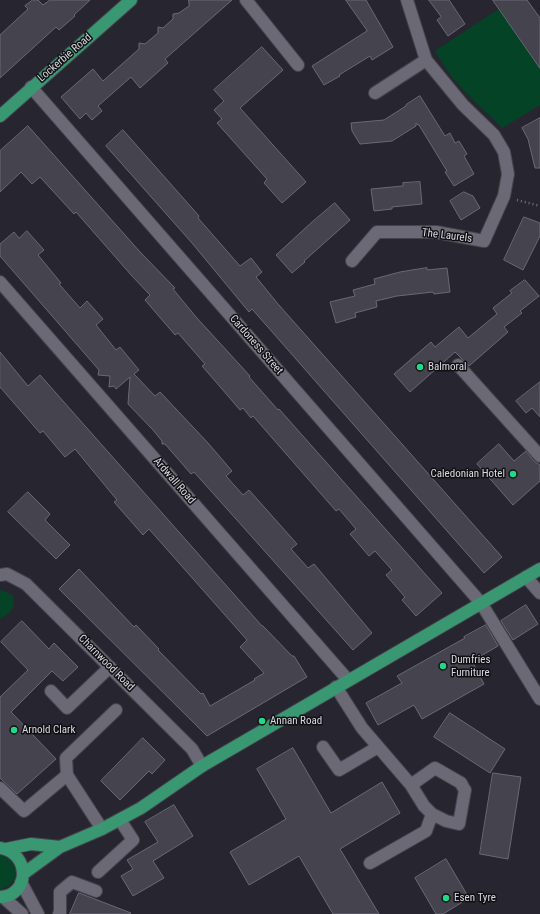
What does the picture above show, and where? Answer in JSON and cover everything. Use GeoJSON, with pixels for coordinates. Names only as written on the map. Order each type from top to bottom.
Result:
{"type":"FeatureCollection","features":[{"type":"Feature","properties":{"kind":"main road","name":"Lockerbie Road"},"geometry":{"type":"LineString","coordinates":[[0,116],[130,0]]}},
{"type":"Feature","properties":{"kind":"main road"},"geometry":{"type":"LineString","coordinates":[[22,878],[60,847],[102,829],[141,808],[202,766],[540,569]]}},
{"type":"Feature","properties":{"kind":"main road"},"geometry":{"type":"LineString","coordinates":[[3,849],[31,844],[60,847]]}},
{"type":"Feature","properties":{"kind":"main road"},"geometry":{"type":"LineString","coordinates":[[1,897],[10,895],[17,889],[22,878],[23,866],[13,853],[3,849]]}},
{"type":"Feature","properties":{"kind":"street"},"geometry":{"type":"LineString","coordinates":[[246,0],[298,65]]}},
{"type":"Feature","properties":{"kind":"street","name":"The Laurels"},"geometry":{"type":"LineString","coordinates":[[352,261],[377,232],[436,232],[484,241],[504,196],[508,174],[504,152],[494,135],[463,105],[426,60],[407,0]]}},
{"type":"Feature","properties":{"kind":"street"},"geometry":{"type":"LineString","coordinates":[[375,93],[426,60]]}},
{"type":"Feature","properties":{"kind":"street","name":"Cardoness Street"},"geometry":{"type":"LineString","coordinates":[[31,87],[481,603],[540,699]]}},
{"type":"Feature","properties":{"kind":"street","name":"Ardwall Road"},"geometry":{"type":"LineString","coordinates":[[0,282],[348,680]]}},
{"type":"Feature","properties":{"kind":"street"},"geometry":{"type":"LineString","coordinates":[[458,365],[540,456]]}},
{"type":"Feature","properties":{"kind":"street","name":"Charnwood Road"},"geometry":{"type":"LineString","coordinates":[[0,575],[7,574],[26,584],[192,749],[202,766]]}},
{"type":"Feature","properties":{"kind":"street"},"geometry":{"type":"LineString","coordinates":[[526,577],[540,592]]}},
{"type":"Feature","properties":{"kind":"street"},"geometry":{"type":"LineString","coordinates":[[51,691],[67,708],[110,667]]}},
{"type":"Feature","properties":{"kind":"street"},"geometry":{"type":"LineString","coordinates":[[336,687],[362,728],[411,785],[424,806],[432,814],[446,821],[459,824],[465,790],[461,783],[435,768],[411,785]]}},
{"type":"Feature","properties":{"kind":"street"},"geometry":{"type":"LineString","coordinates":[[102,829],[67,775],[66,758],[116,710]]}},
{"type":"Feature","properties":{"kind":"street"},"geometry":{"type":"LineString","coordinates":[[324,747],[339,770],[378,747]]}},
{"type":"Feature","properties":{"kind":"street"},"geometry":{"type":"LineString","coordinates":[[0,788],[24,811],[67,775]]}},
{"type":"Feature","properties":{"kind":"street"},"geometry":{"type":"LineString","coordinates":[[370,864],[426,831],[432,814]]}},
{"type":"Feature","properties":{"kind":"street"},"geometry":{"type":"LineString","coordinates":[[98,872],[134,840],[120,820]]}},
{"type":"Feature","properties":{"kind":"street"},"geometry":{"type":"LineString","coordinates":[[22,878],[38,914]]}},
{"type":"Feature","properties":{"kind":"street"},"geometry":{"type":"LineString","coordinates":[[59,914],[60,892],[72,882],[96,891]]}},
{"type":"Feature","properties":{"kind":"street"},"geometry":{"type":"LineString","coordinates":[[1,897],[22,914]]}},
{"type":"Feature","properties":{"kind":"path"},"geometry":{"type":"LineString","coordinates":[[504,196],[540,206]]}},
{"type":"Feature","properties":{"kind":"green space"},"geometry":{"type":"Polygon","coordinates":[[[502,7],[540,68],[540,105],[502,128],[458,84],[435,51],[502,7]]]}},
{"type":"Feature","properties":{"kind":"green space"},"geometry":{"type":"Polygon","coordinates":[[[0,590],[13,596],[14,604],[7,615],[0,619],[0,590]]]}},
{"type":"Feature","properties":{"kind":"green space"},"geometry":{"type":"Polygon","coordinates":[[[0,855],[7,858],[11,862],[14,867],[15,878],[7,887],[0,889],[0,855]]]}},
{"type":"Feature","properties":{"kind":"building"},"geometry":{"type":"Polygon","coordinates":[[[33,0],[38,0],[43,5],[50,0],[90,0],[59,30],[56,27],[0,78],[0,35],[28,9],[25,6],[33,0]]]}},
{"type":"Feature","properties":{"kind":"building"},"geometry":{"type":"Polygon","coordinates":[[[189,0],[232,0],[165,59],[168,63],[140,88],[131,77],[98,106],[102,111],[92,120],[86,113],[80,119],[61,97],[93,69],[103,81],[139,49],[139,43],[145,44],[158,33],[158,27],[163,28],[173,19],[173,14],[179,13],[189,6],[189,0]]]}},
{"type":"Feature","properties":{"kind":"building"},"geometry":{"type":"Polygon","coordinates":[[[346,0],[366,0],[393,47],[372,60],[370,56],[324,85],[312,66],[367,31],[346,0]]]}},
{"type":"Feature","properties":{"kind":"building"},"geometry":{"type":"Polygon","coordinates":[[[429,0],[449,0],[465,24],[448,36],[437,20],[441,17],[429,0]]]}},
{"type":"Feature","properties":{"kind":"building"},"geometry":{"type":"Polygon","coordinates":[[[493,0],[527,0],[540,18],[540,68],[493,0]]]}},
{"type":"Feature","properties":{"kind":"building"},"geometry":{"type":"Polygon","coordinates":[[[262,47],[283,70],[240,108],[306,182],[282,203],[264,183],[267,179],[217,123],[222,119],[214,110],[224,101],[214,90],[262,47]]]}},
{"type":"Feature","properties":{"kind":"building"},"geometry":{"type":"Polygon","coordinates":[[[420,96],[445,136],[450,133],[455,143],[459,141],[467,154],[464,156],[474,174],[454,186],[445,172],[447,171],[419,125],[416,123],[416,126],[392,141],[360,144],[352,131],[351,123],[384,120],[420,96]]]}},
{"type":"Feature","properties":{"kind":"building"},"geometry":{"type":"Polygon","coordinates":[[[540,118],[540,168],[535,168],[528,139],[522,128],[540,118]]]}},
{"type":"Feature","properties":{"kind":"building"},"geometry":{"type":"Polygon","coordinates":[[[28,126],[141,253],[175,288],[173,289],[196,317],[442,593],[416,616],[402,600],[405,597],[386,575],[392,570],[375,551],[369,556],[350,534],[356,529],[339,509],[336,511],[253,416],[251,418],[243,408],[240,410],[202,366],[205,364],[178,333],[175,335],[145,300],[150,295],[76,212],[74,214],[40,177],[32,184],[21,172],[0,192],[0,151],[28,126]]]}},
{"type":"Feature","properties":{"kind":"building"},"geometry":{"type":"Polygon","coordinates":[[[123,130],[199,216],[198,218],[240,266],[251,258],[262,272],[256,277],[278,304],[502,557],[484,573],[252,309],[249,312],[192,243],[106,146],[123,130]]]}},
{"type":"Feature","properties":{"kind":"building"},"geometry":{"type":"Polygon","coordinates":[[[420,182],[422,204],[392,207],[392,209],[374,211],[371,189],[403,186],[403,183],[420,182]]]}},
{"type":"Feature","properties":{"kind":"building"},"geometry":{"type":"Polygon","coordinates":[[[464,192],[473,196],[480,208],[461,220],[450,201],[464,192]]]}},
{"type":"Feature","properties":{"kind":"building"},"geometry":{"type":"Polygon","coordinates":[[[335,203],[350,220],[292,273],[276,255],[335,203]]]}},
{"type":"Feature","properties":{"kind":"building"},"geometry":{"type":"Polygon","coordinates":[[[524,217],[540,223],[540,236],[523,270],[504,260],[524,217]]]}},
{"type":"Feature","properties":{"kind":"building"},"geometry":{"type":"Polygon","coordinates":[[[27,231],[44,250],[38,255],[61,283],[59,284],[80,308],[87,301],[103,319],[96,325],[116,350],[120,347],[139,370],[134,374],[155,396],[160,392],[208,443],[232,471],[226,476],[243,495],[249,490],[297,544],[291,549],[308,568],[314,564],[372,633],[353,650],[194,472],[191,474],[165,444],[162,444],[162,441],[153,430],[128,404],[130,377],[116,389],[114,386],[109,387],[110,376],[98,375],[99,370],[0,256],[0,244],[14,232],[19,238],[27,231]]]}},
{"type":"Feature","properties":{"kind":"building"},"geometry":{"type":"Polygon","coordinates":[[[427,268],[427,270],[447,268],[450,292],[434,294],[433,292],[397,296],[376,301],[377,307],[355,313],[356,317],[336,323],[330,302],[355,296],[353,290],[375,284],[374,279],[400,272],[427,268]]]}},
{"type":"Feature","properties":{"kind":"building"},"geometry":{"type":"Polygon","coordinates":[[[525,280],[539,296],[520,311],[522,313],[504,327],[508,332],[469,366],[455,352],[410,392],[394,374],[431,342],[435,347],[459,327],[468,338],[497,314],[493,308],[512,293],[510,291],[525,280]]]}},
{"type":"Feature","properties":{"kind":"building"},"geometry":{"type":"Polygon","coordinates":[[[0,352],[28,386],[40,375],[262,626],[292,656],[294,656],[307,677],[207,736],[59,589],[79,569],[134,627],[136,625],[201,694],[203,693],[210,706],[255,680],[254,679],[264,673],[240,647],[247,640],[149,529],[143,535],[114,502],[117,500],[75,449],[65,457],[43,431],[40,433],[0,387],[0,352]]]}},
{"type":"Feature","properties":{"kind":"building"},"geometry":{"type":"Polygon","coordinates":[[[540,382],[540,417],[532,408],[526,413],[516,401],[540,382]]]}},
{"type":"Feature","properties":{"kind":"building","name":"Caledonian Hotel"},"geometry":{"type":"Polygon","coordinates":[[[499,444],[514,461],[526,451],[534,461],[540,465],[540,481],[513,505],[477,464],[499,444]]]}},
{"type":"Feature","properties":{"kind":"building"},"geometry":{"type":"Polygon","coordinates":[[[28,492],[50,514],[45,520],[70,545],[56,559],[8,512],[28,492]]]}},
{"type":"Feature","properties":{"kind":"building"},"geometry":{"type":"Polygon","coordinates":[[[526,605],[538,624],[513,640],[501,621],[526,605]]]}},
{"type":"Feature","properties":{"kind":"building"},"geometry":{"type":"Polygon","coordinates":[[[22,621],[49,649],[54,643],[78,667],[63,681],[52,671],[11,712],[56,759],[17,794],[0,778],[0,697],[28,670],[1,642],[22,621]]]}},
{"type":"Feature","properties":{"kind":"building"},"geometry":{"type":"Polygon","coordinates":[[[486,625],[498,646],[472,661],[484,684],[422,719],[414,705],[378,725],[366,703],[402,683],[397,676],[486,625]]]}},
{"type":"Feature","properties":{"kind":"building"},"geometry":{"type":"Polygon","coordinates":[[[450,713],[505,749],[490,773],[434,737],[450,713]]]}},
{"type":"Feature","properties":{"kind":"building"},"geometry":{"type":"Polygon","coordinates":[[[143,738],[165,760],[152,774],[149,771],[120,800],[101,781],[143,738]]]}},
{"type":"Feature","properties":{"kind":"building"},"geometry":{"type":"Polygon","coordinates":[[[293,748],[331,813],[382,782],[400,813],[340,849],[379,914],[333,914],[299,856],[249,885],[230,852],[286,819],[257,769],[293,748]]]}},
{"type":"Feature","properties":{"kind":"building"},"geometry":{"type":"Polygon","coordinates":[[[493,773],[521,777],[508,859],[480,854],[493,773]]]}},
{"type":"Feature","properties":{"kind":"building"},"geometry":{"type":"Polygon","coordinates":[[[174,805],[193,836],[153,861],[164,878],[133,896],[121,876],[133,869],[127,860],[158,842],[145,822],[174,805]]]}},
{"type":"Feature","properties":{"kind":"building"},"geometry":{"type":"Polygon","coordinates":[[[446,859],[469,898],[443,914],[436,914],[415,878],[446,859]]]}},
{"type":"Feature","properties":{"kind":"building"},"geometry":{"type":"Polygon","coordinates":[[[79,893],[131,913],[70,914],[79,893]]]}},
{"type":"Feature","properties":{"kind":"place","name":"Balmoral"},"geometry":{"type":"Point","coordinates":[420,367]}},
{"type":"Feature","properties":{"kind":"place","name":"Caledonian Hotel"},"geometry":{"type":"Point","coordinates":[513,474]}},
{"type":"Feature","properties":{"kind":"place","name":"Dumfries Furniture"},"geometry":{"type":"Point","coordinates":[443,666]}},
{"type":"Feature","properties":{"kind":"place","name":"Annan Road"},"geometry":{"type":"Point","coordinates":[262,721]}},
{"type":"Feature","properties":{"kind":"place","name":"Arnold Clark"},"geometry":{"type":"Point","coordinates":[14,730]}},
{"type":"Feature","properties":{"kind":"place","name":"Esen Tyre"},"geometry":{"type":"Point","coordinates":[446,898]}}]}
